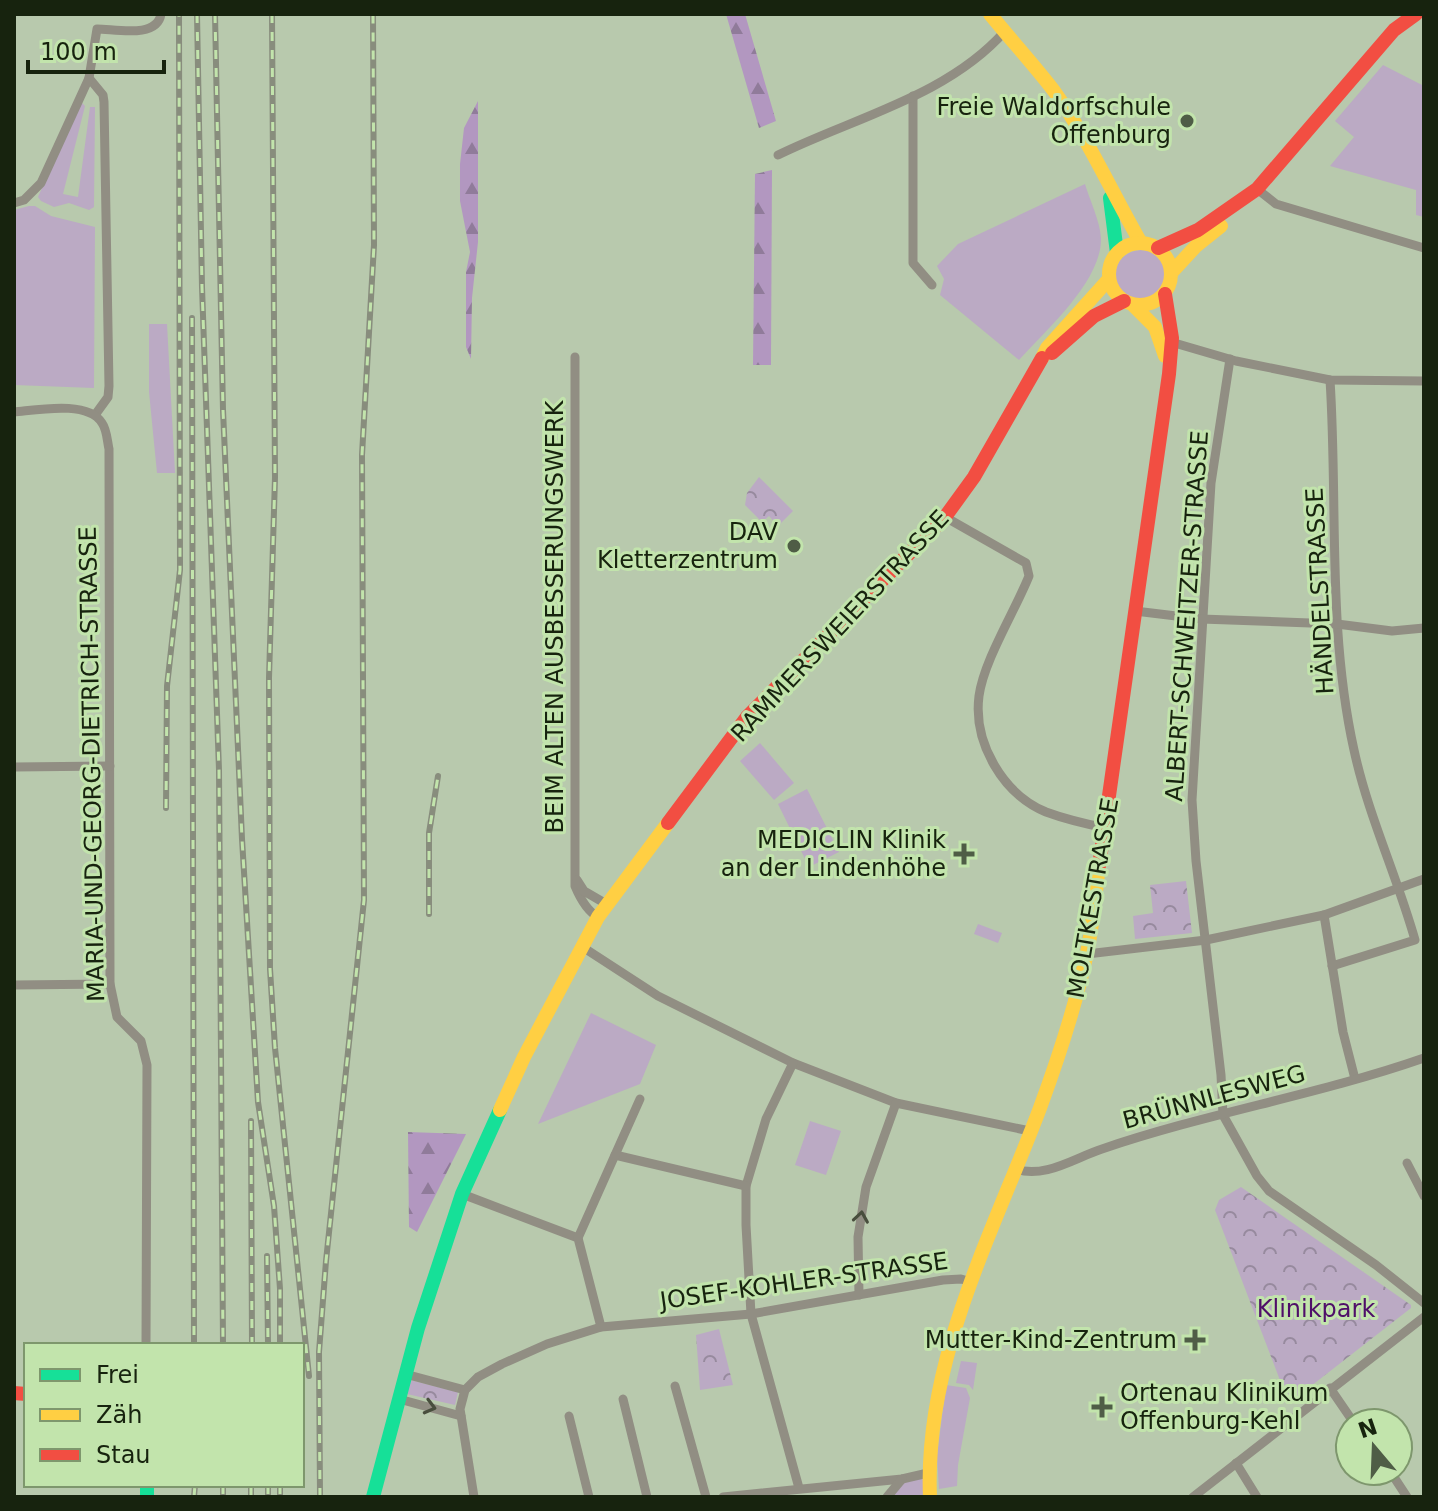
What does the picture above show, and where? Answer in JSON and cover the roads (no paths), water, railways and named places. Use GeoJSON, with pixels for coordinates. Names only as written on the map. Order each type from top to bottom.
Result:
{"type":"FeatureCollection","features":[{"type":"Feature","properties":{"kind":"street"},"geometry":{"type":"LineString","coordinates":[[14,203],[24,200],[41,183],[89,78],[97,29],[140,30],[154,27],[160,22],[161,14]]}},
{"type":"Feature","properties":{"kind":"street"},"geometry":{"type":"LineString","coordinates":[[990,14],[1054,92],[1090,148],[1141,243]]}},
{"type":"Feature","properties":{"kind":"street"},"geometry":{"type":"LineString","coordinates":[[1158,248],[1174,244],[1206,227],[1241,198],[1256,190],[1394,30],[1416,14]]}},
{"type":"Feature","properties":{"kind":"street"},"geometry":{"type":"LineString","coordinates":[[778,155],[808,140],[870,118],[913,96],[964,67],[1005,31]]}},
{"type":"Feature","properties":{"kind":"street"},"geometry":{"type":"LineString","coordinates":[[14,409],[80,410],[95,415],[108,397],[103,95],[89,78]]}},
{"type":"Feature","properties":{"kind":"street"},"geometry":{"type":"LineString","coordinates":[[913,96],[913,263],[932,285]]}},
{"type":"Feature","properties":{"kind":"street"},"geometry":{"type":"LineString","coordinates":[[1109,188],[1117,253]]}},
{"type":"Feature","properties":{"kind":"street"},"geometry":{"type":"LineString","coordinates":[[1256,190],[1276,204],[1424,248]]}},
{"type":"Feature","properties":{"kind":"street"},"geometry":{"type":"LineString","coordinates":[[1172,272],[1166,256],[1158,248],[1141,243],[1128,245],[1117,253],[1110,265],[1109,279],[1114,291],[1128,302],[1150,304],[1165,294],[1172,272],[1196,246],[1253,200],[1256,190]]}},
{"type":"Feature","properties":{"kind":"street","name":"RAMMERSWEIERSTRASSE"},"geometry":{"type":"LineString","coordinates":[[373,1497],[405,1374],[462,1194],[521,1064],[598,917],[747,717],[945,517],[974,477],[1054,340],[1109,279]]}},
{"type":"Feature","properties":{"kind":"street","name":"MOLTKESTRASSE"},"geometry":{"type":"LineString","coordinates":[[930,1497],[928,1473],[938,1381],[946,1351],[1074,1009],[1087,954],[1169,374],[1171,342],[1165,294]]}},
{"type":"Feature","properties":{"kind":"street","name":"RAMMERSWEIERSTRASSE"},"geometry":{"type":"LineString","coordinates":[[1040,364],[1094,316],[1128,302]]}},
{"type":"Feature","properties":{"kind":"street","name":"MOLTKESTRASSE"},"geometry":{"type":"LineString","coordinates":[[1128,302],[1151,318],[1162,340],[1169,374]]}},
{"type":"Feature","properties":{"kind":"street"},"geometry":{"type":"LineString","coordinates":[[1171,342],[1230,359],[1330,380],[1424,381]]}},
{"type":"Feature","properties":{"kind":"street","name":"BEIM ALTEN AUSBESSERUNGSWERK"},"geometry":{"type":"LineString","coordinates":[[575,357],[575,877],[580,898],[598,917]]}},
{"type":"Feature","properties":{"kind":"street","name":"ALBERT-SCHWEITZER-STRASSE"},"geometry":{"type":"LineString","coordinates":[[1223,1115],[1192,800],[1211,483],[1230,359]]}},
{"type":"Feature","properties":{"kind":"street","name":"HÄNDELSTRASSE"},"geometry":{"type":"LineString","coordinates":[[1330,380],[1337,624],[1353,749],[1369,808],[1400,887],[1415,940],[1332,966]]}},
{"type":"Feature","properties":{"kind":"street"},"geometry":{"type":"LineString","coordinates":[[14,418],[32,410]]}},
{"type":"Feature","properties":{"kind":"street","name":"MARIA-UND-GEORG-DIETRICH-STRASSE"},"geometry":{"type":"LineString","coordinates":[[95,415],[106,431],[109,449],[110,984],[117,1017],[141,1041],[147,1065],[146,1343]]}},
{"type":"Feature","properties":{"kind":"street"},"geometry":{"type":"LineString","coordinates":[[945,517],[1026,563],[1029,576],[994,652],[979,696],[983,742],[989,756],[1009,785],[1044,811],[1106,828]]}},
{"type":"Feature","properties":{"kind":"street"},"geometry":{"type":"LineString","coordinates":[[1135,611],[1201,619],[1337,624],[1392,631],[1424,628]]}},
{"type":"Feature","properties":{"kind":"street"},"geometry":{"type":"LineString","coordinates":[[14,767],[110,766]]}},
{"type":"Feature","properties":{"kind":"street"},"geometry":{"type":"LineString","coordinates":[[575,877],[584,891],[608,905]]}},
{"type":"Feature","properties":{"kind":"street"},"geometry":{"type":"LineString","coordinates":[[1087,954],[1206,940],[1324,915],[1424,879]]}},
{"type":"Feature","properties":{"kind":"street"},"geometry":{"type":"LineString","coordinates":[[1324,915],[1355,1079]]}},
{"type":"Feature","properties":{"kind":"street"},"geometry":{"type":"LineString","coordinates":[[581,946],[658,996],[793,1063],[896,1103],[1030,1131]]}},
{"type":"Feature","properties":{"kind":"street"},"geometry":{"type":"LineString","coordinates":[[14,985],[110,984]]}},
{"type":"Feature","properties":{"kind":"street","name":"BRÜNNLESWEG"},"geometry":{"type":"LineString","coordinates":[[1015,1169],[1040,1173],[1135,1137],[1424,1058]]}},
{"type":"Feature","properties":{"kind":"street"},"geometry":{"type":"LineString","coordinates":[[793,1063],[766,1119],[746,1186],[751,1314],[799,1488]]}},
{"type":"Feature","properties":{"kind":"street"},"geometry":{"type":"LineString","coordinates":[[601,1327],[578,1238],[640,1099]]}},
{"type":"Feature","properties":{"kind":"street"},"geometry":{"type":"LineString","coordinates":[[859,1295],[858,1237],[866,1187],[896,1103]]}},
{"type":"Feature","properties":{"kind":"street"},"geometry":{"type":"LineString","coordinates":[[1223,1115],[1257,1176],[1269,1191],[1376,1265],[1424,1303]]}},
{"type":"Feature","properties":{"kind":"street"},"geometry":{"type":"LineString","coordinates":[[615,1155],[746,1186]]}},
{"type":"Feature","properties":{"kind":"street"},"geometry":{"type":"LineString","coordinates":[[1407,1163],[1424,1196]]}},
{"type":"Feature","properties":{"kind":"street"},"geometry":{"type":"LineString","coordinates":[[462,1194],[578,1238]]}},
{"type":"Feature","properties":{"kind":"street","name":"JOSEF-KOHLER-STRASSE"},"geometry":{"type":"LineString","coordinates":[[465,1390],[478,1377],[514,1359],[547,1344],[601,1327],[751,1314],[943,1280],[972,1282]]}},
{"type":"Feature","properties":{"kind":"street"},"geometry":{"type":"LineString","coordinates":[[1193,1497],[1424,1317]]}},
{"type":"Feature","properties":{"kind":"street"},"geometry":{"type":"LineString","coordinates":[[405,1374],[465,1390],[461,1416],[474,1497]]}},
{"type":"Feature","properties":{"kind":"street"},"geometry":{"type":"LineString","coordinates":[[675,1386],[706,1497]]}},
{"type":"Feature","properties":{"kind":"street"},"geometry":{"type":"LineString","coordinates":[[1330,1388],[1343,1407]]}},
{"type":"Feature","properties":{"kind":"street"},"geometry":{"type":"LineString","coordinates":[[399,1399],[461,1416]]}},
{"type":"Feature","properties":{"kind":"street"},"geometry":{"type":"LineString","coordinates":[[623,1399],[647,1497]]}},
{"type":"Feature","properties":{"kind":"street"},"geometry":{"type":"LineString","coordinates":[[569,1416],[589,1497]]}},
{"type":"Feature","properties":{"kind":"street"},"geometry":{"type":"LineString","coordinates":[[1236,1463],[1257,1497]]}},
{"type":"Feature","properties":{"kind":"street"},"geometry":{"type":"LineString","coordinates":[[723,1497],[902,1479],[928,1473]]}},
{"type":"Feature","properties":{"kind":"street"},"geometry":{"type":"LineString","coordinates":[[887,1497],[902,1479]]}},
{"type":"Feature","properties":{"kind":"railway"},"geometry":{"type":"LineString","coordinates":[[166,808],[167,686],[180,570],[179,14]]}},
{"type":"Feature","properties":{"kind":"railway"},"geometry":{"type":"LineString","coordinates":[[197,14],[202,287],[219,770],[223,1343]]}},
{"type":"Feature","properties":{"kind":"railway"},"geometry":{"type":"LineString","coordinates":[[215,14],[223,410],[242,839],[258,1102],[274,1206],[280,1343]]}},
{"type":"Feature","properties":{"kind":"railway"},"geometry":{"type":"LineString","coordinates":[[272,14],[275,477],[269,678],[270,969],[275,1048],[309,1376]]}},
{"type":"Feature","properties":{"kind":"railway"},"geometry":{"type":"LineString","coordinates":[[320,1497],[319,1352],[364,900],[362,455],[374,245],[373,14]]}},
{"type":"Feature","properties":{"kind":"railway"},"geometry":{"type":"LineString","coordinates":[[192,318],[194,1343]]}},
{"type":"Feature","properties":{"kind":"railway"},"geometry":{"type":"LineString","coordinates":[[429,914],[429,833],[438,776]]}},
{"type":"Feature","properties":{"kind":"railway"},"geometry":{"type":"LineString","coordinates":[[251,1121],[252,1343]]}},
{"type":"Feature","properties":{"kind":"railway"},"geometry":{"type":"LineString","coordinates":[[267,1256],[268,1343]]}},
{"type":"Feature","properties":{"kind":"railway"},"geometry":{"type":"LineString","coordinates":[[194,1497],[195,1487]]}},
{"type":"Feature","properties":{"kind":"railway"},"geometry":{"type":"LineString","coordinates":[[223,1487],[223,1497]]}},
{"type":"Feature","properties":{"kind":"railway"},"geometry":{"type":"LineString","coordinates":[[251,1487],[251,1497]]}},
{"type":"Feature","properties":{"kind":"railway"},"geometry":{"type":"LineString","coordinates":[[268,1487],[268,1497]]}},
{"type":"Feature","properties":{"kind":"railway"},"geometry":{"type":"LineString","coordinates":[[280,1487],[280,1497]]}},
{"type":"Feature","properties":{"kind":"place","name":"Freie Waldorfschule Offenburg"},"geometry":{"type":"Point","coordinates":[1187,121]}},
{"type":"Feature","properties":{"kind":"place","name":"DAV Kletterzentrum"},"geometry":{"type":"Point","coordinates":[794,546]}},
{"type":"Feature","properties":{"kind":"place","name":"MEDICLIN Klinik an der Lindenhöhe"},"geometry":{"type":"Point","coordinates":[964,854]}},
{"type":"Feature","properties":{"kind":"place","name":"Mutter-Kind-Zentrum"},"geometry":{"type":"Point","coordinates":[1195,1340]}},
{"type":"Feature","properties":{"kind":"place","name":"Ortenau Klinikum Offenburg-Kehl"},"geometry":{"type":"Point","coordinates":[1102,1407]}},
{"type":"Feature","properties":{"kind":"park label","name":"Klinikpark"},"geometry":{"type":"Point","coordinates":[1316,1309]}}]}
